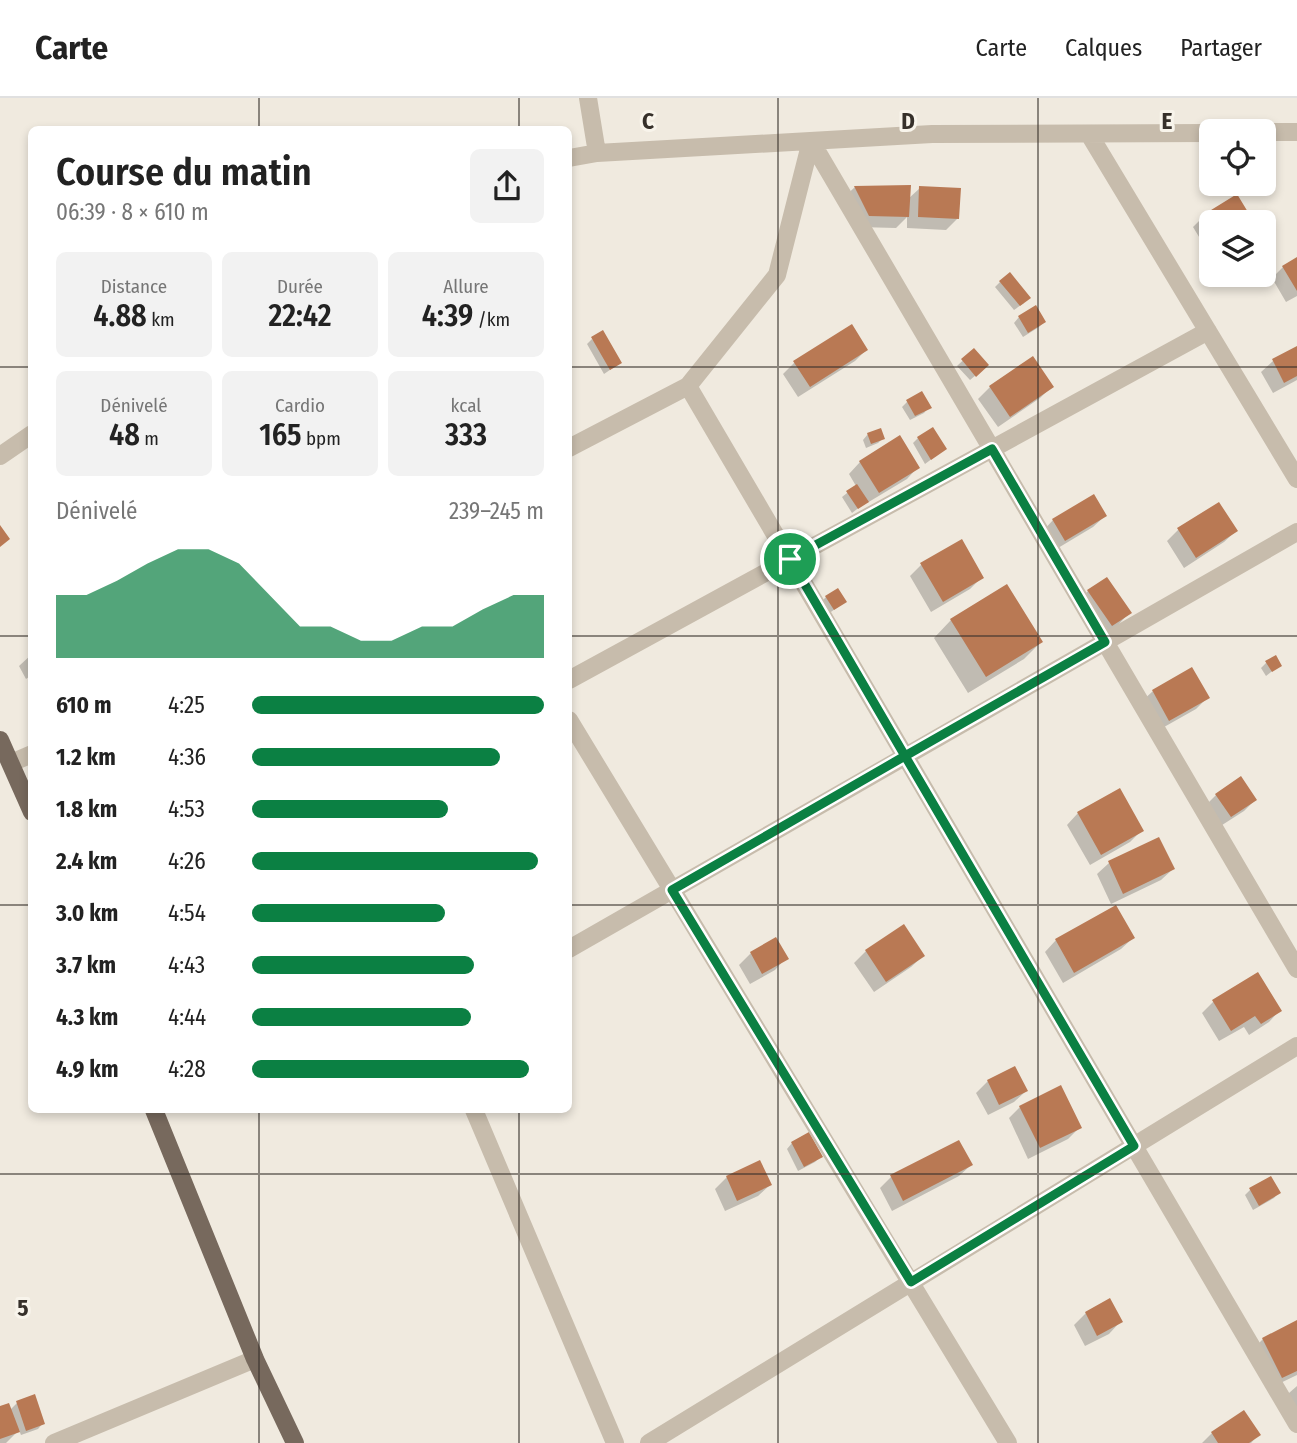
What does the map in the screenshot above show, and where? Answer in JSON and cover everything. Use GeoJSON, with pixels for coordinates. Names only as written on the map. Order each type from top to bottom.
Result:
{"type":"FeatureCollection","features":[{"type":"Feature","properties":{"kind":"main road"},"geometry":{"type":"LineString","coordinates":[[0,740],[28,803]]}},
{"type":"Feature","properties":{"kind":"main road"},"geometry":{"type":"LineString","coordinates":[[155,1113],[255,1359],[295,1443]]}},
{"type":"Feature","properties":{"kind":"street"},"geometry":{"type":"LineString","coordinates":[[588,98],[597,153]]}},
{"type":"Feature","properties":{"kind":"street"},"geometry":{"type":"LineString","coordinates":[[1276,132],[1297,132]]}},
{"type":"Feature","properties":{"kind":"street"},"geometry":{"type":"LineString","coordinates":[[572,157],[597,153],[932,134],[1199,133]]}},
{"type":"Feature","properties":{"kind":"street"},"geometry":{"type":"LineString","coordinates":[[1089,134],[1297,479]]}},
{"type":"Feature","properties":{"kind":"street"},"geometry":{"type":"LineString","coordinates":[[572,446],[688,386],[777,275],[810,141]]}},
{"type":"Feature","properties":{"kind":"street"},"geometry":{"type":"LineString","coordinates":[[810,141],[1297,968]]}},
{"type":"Feature","properties":{"kind":"street"},"geometry":{"type":"LineString","coordinates":[[572,678],[1208,331]]}},
{"type":"Feature","properties":{"kind":"street"},"geometry":{"type":"LineString","coordinates":[[688,386],[1297,1424]]}},
{"type":"Feature","properties":{"kind":"street"},"geometry":{"type":"LineString","coordinates":[[0,456],[28,438]]}},
{"type":"Feature","properties":{"kind":"street"},"geometry":{"type":"LineString","coordinates":[[572,947],[1297,532]]}},
{"type":"Feature","properties":{"kind":"street"},"geometry":{"type":"LineString","coordinates":[[572,725],[1008,1443]]}},
{"type":"Feature","properties":{"kind":"street"},"geometry":{"type":"LineString","coordinates":[[10,763],[28,756]]}},
{"type":"Feature","properties":{"kind":"street"},"geometry":{"type":"LineString","coordinates":[[649,1443],[1297,1046]]}},
{"type":"Feature","properties":{"kind":"street"},"geometry":{"type":"LineString","coordinates":[[475,1113],[615,1443]]}},
{"type":"Feature","properties":{"kind":"street"},"geometry":{"type":"LineString","coordinates":[[54,1443],[86,1437],[255,1359]]}},
{"type":"Feature","properties":{"kind":"building"},"geometry":{"type":"Polygon","coordinates":[[[911,185],[909,217],[869,216],[854,186],[911,185]]]}},
{"type":"Feature","properties":{"kind":"building"},"geometry":{"type":"Polygon","coordinates":[[[919,186],[961,188],[959,219],[918,217],[919,186]]]}},
{"type":"Feature","properties":{"kind":"building"},"geometry":{"type":"Polygon","coordinates":[[[1238,196],[1247,210],[1211,210],[1238,196]]]}},
{"type":"Feature","properties":{"kind":"building"},"geometry":{"type":"Polygon","coordinates":[[[1297,257],[1297,291],[1282,266],[1297,257]]]}},
{"type":"Feature","properties":{"kind":"building"},"geometry":{"type":"Polygon","coordinates":[[[1010,272],[1031,298],[1020,306],[999,281],[1010,272]]]}},
{"type":"Feature","properties":{"kind":"building"},"geometry":{"type":"Polygon","coordinates":[[[1036,305],[1046,322],[1028,333],[1018,316],[1036,305]]]}},
{"type":"Feature","properties":{"kind":"building"},"geometry":{"type":"Polygon","coordinates":[[[852,324],[868,350],[810,387],[793,361],[852,324]]]}},
{"type":"Feature","properties":{"kind":"building"},"geometry":{"type":"Polygon","coordinates":[[[603,330],[622,363],[610,370],[591,337],[603,330]]]}},
{"type":"Feature","properties":{"kind":"building"},"geometry":{"type":"Polygon","coordinates":[[[1297,346],[1297,376],[1284,383],[1272,359],[1297,346]]]}},
{"type":"Feature","properties":{"kind":"building"},"geometry":{"type":"Polygon","coordinates":[[[974,348],[989,365],[976,377],[961,359],[974,348]]]}},
{"type":"Feature","properties":{"kind":"building"},"geometry":{"type":"Polygon","coordinates":[[[1033,356],[1054,387],[1010,417],[989,386],[1033,356]]]}},
{"type":"Feature","properties":{"kind":"building"},"geometry":{"type":"Polygon","coordinates":[[[922,391],[932,408],[915,416],[906,400],[922,391]]]}},
{"type":"Feature","properties":{"kind":"building"},"geometry":{"type":"Polygon","coordinates":[[[933,427],[947,449],[931,460],[917,437],[933,427]]]}},
{"type":"Feature","properties":{"kind":"building"},"geometry":{"type":"Polygon","coordinates":[[[881,428],[885,439],[871,444],[867,433],[881,428]]]}},
{"type":"Feature","properties":{"kind":"building"},"geometry":{"type":"Polygon","coordinates":[[[900,435],[920,468],[879,493],[859,461],[900,435]]]}},
{"type":"Feature","properties":{"kind":"building"},"geometry":{"type":"Polygon","coordinates":[[[857,484],[869,502],[858,509],[846,491],[857,484]]]}},
{"type":"Feature","properties":{"kind":"building"},"geometry":{"type":"Polygon","coordinates":[[[1094,494],[1107,516],[1065,541],[1052,519],[1094,494]]]}},
{"type":"Feature","properties":{"kind":"building"},"geometry":{"type":"Polygon","coordinates":[[[1219,502],[1238,531],[1196,558],[1177,528],[1219,502]]]}},
{"type":"Feature","properties":{"kind":"building"},"geometry":{"type":"Polygon","coordinates":[[[0,525],[10,539],[0,547],[0,525]]]}},
{"type":"Feature","properties":{"kind":"building"},"geometry":{"type":"Polygon","coordinates":[[[962,539],[984,578],[943,602],[920,563],[962,539]]]}},
{"type":"Feature","properties":{"kind":"building"},"geometry":{"type":"Polygon","coordinates":[[[1107,577],[1132,613],[1112,626],[1087,590],[1107,577]]]}},
{"type":"Feature","properties":{"kind":"building"},"geometry":{"type":"Polygon","coordinates":[[[1007,584],[1043,642],[986,677],[950,619],[1007,584]]]}},
{"type":"Feature","properties":{"kind":"building"},"geometry":{"type":"Polygon","coordinates":[[[838,588],[847,602],[834,610],[825,596],[838,588]]]}},
{"type":"Feature","properties":{"kind":"building"},"geometry":{"type":"Polygon","coordinates":[[[1276,655],[1282,666],[1272,672],[1265,661],[1276,655]]]}},
{"type":"Feature","properties":{"kind":"building"},"geometry":{"type":"Polygon","coordinates":[[[1192,667],[1210,698],[1169,721],[1152,690],[1192,667]]]}},
{"type":"Feature","properties":{"kind":"building"},"geometry":{"type":"Polygon","coordinates":[[[1241,776],[1257,800],[1231,817],[1215,794],[1241,776]]]}},
{"type":"Feature","properties":{"kind":"building"},"geometry":{"type":"Polygon","coordinates":[[[1120,788],[1144,831],[1101,855],[1077,812],[1120,788]]]}},
{"type":"Feature","properties":{"kind":"building"},"geometry":{"type":"Polygon","coordinates":[[[1159,837],[1175,869],[1123,894],[1108,861],[1159,837]]]}},
{"type":"Feature","properties":{"kind":"building"},"geometry":{"type":"Polygon","coordinates":[[[1116,905],[1135,938],[1074,973],[1055,939],[1116,905]]]}},
{"type":"Feature","properties":{"kind":"building"},"geometry":{"type":"Polygon","coordinates":[[[904,924],[925,956],[886,982],[865,950],[904,924]]]}},
{"type":"Feature","properties":{"kind":"building"},"geometry":{"type":"Polygon","coordinates":[[[776,937],[789,959],[762,974],[750,952],[776,937]]]}},
{"type":"Feature","properties":{"kind":"building"},"geometry":{"type":"Polygon","coordinates":[[[1258,972],[1282,1011],[1261,1024],[1255,1016],[1231,1031],[1212,1000],[1258,972]]]}},
{"type":"Feature","properties":{"kind":"building"},"geometry":{"type":"Polygon","coordinates":[[[1015,1066],[1028,1091],[999,1105],[987,1080],[1015,1066]]]}},
{"type":"Feature","properties":{"kind":"building"},"geometry":{"type":"Polygon","coordinates":[[[1061,1085],[1082,1128],[1040,1148],[1019,1106],[1061,1085]]]}},
{"type":"Feature","properties":{"kind":"building"},"geometry":{"type":"Polygon","coordinates":[[[809,1132],[823,1157],[804,1167],[791,1142],[809,1132]]]}},
{"type":"Feature","properties":{"kind":"building"},"geometry":{"type":"Polygon","coordinates":[[[959,1140],[973,1165],[903,1201],[890,1175],[959,1140]]]}},
{"type":"Feature","properties":{"kind":"building"},"geometry":{"type":"Polygon","coordinates":[[[760,1160],[772,1185],[737,1201],[726,1176],[760,1160]]]}},
{"type":"Feature","properties":{"kind":"building"},"geometry":{"type":"Polygon","coordinates":[[[1271,1176],[1281,1193],[1259,1206],[1249,1188],[1271,1176]]]}},
{"type":"Feature","properties":{"kind":"building"},"geometry":{"type":"Polygon","coordinates":[[[1110,1298],[1123,1322],[1097,1336],[1085,1312],[1110,1298]]]}},
{"type":"Feature","properties":{"kind":"building"},"geometry":{"type":"Polygon","coordinates":[[[1297,1320],[1297,1371],[1282,1378],[1262,1338],[1297,1320]]]}},
{"type":"Feature","properties":{"kind":"building"},"geometry":{"type":"Polygon","coordinates":[[[35,1394],[45,1424],[26,1431],[16,1401],[35,1394]]]}},
{"type":"Feature","properties":{"kind":"building"},"geometry":{"type":"Polygon","coordinates":[[[9,1403],[20,1432],[0,1439],[0,1406],[9,1403]]]}},
{"type":"Feature","properties":{"kind":"building"},"geometry":{"type":"Polygon","coordinates":[[[1244,1410],[1261,1435],[1249,1443],[1218,1443],[1211,1432],[1244,1410]]]}},
{"type":"Feature","properties":{"kind":"route"},"geometry":{"type":"LineString","coordinates":[[790,559],[905,756],[672,890],[911,1282],[1134,1146],[905,756],[1105,642],[992,449],[790,559]]}}]}
